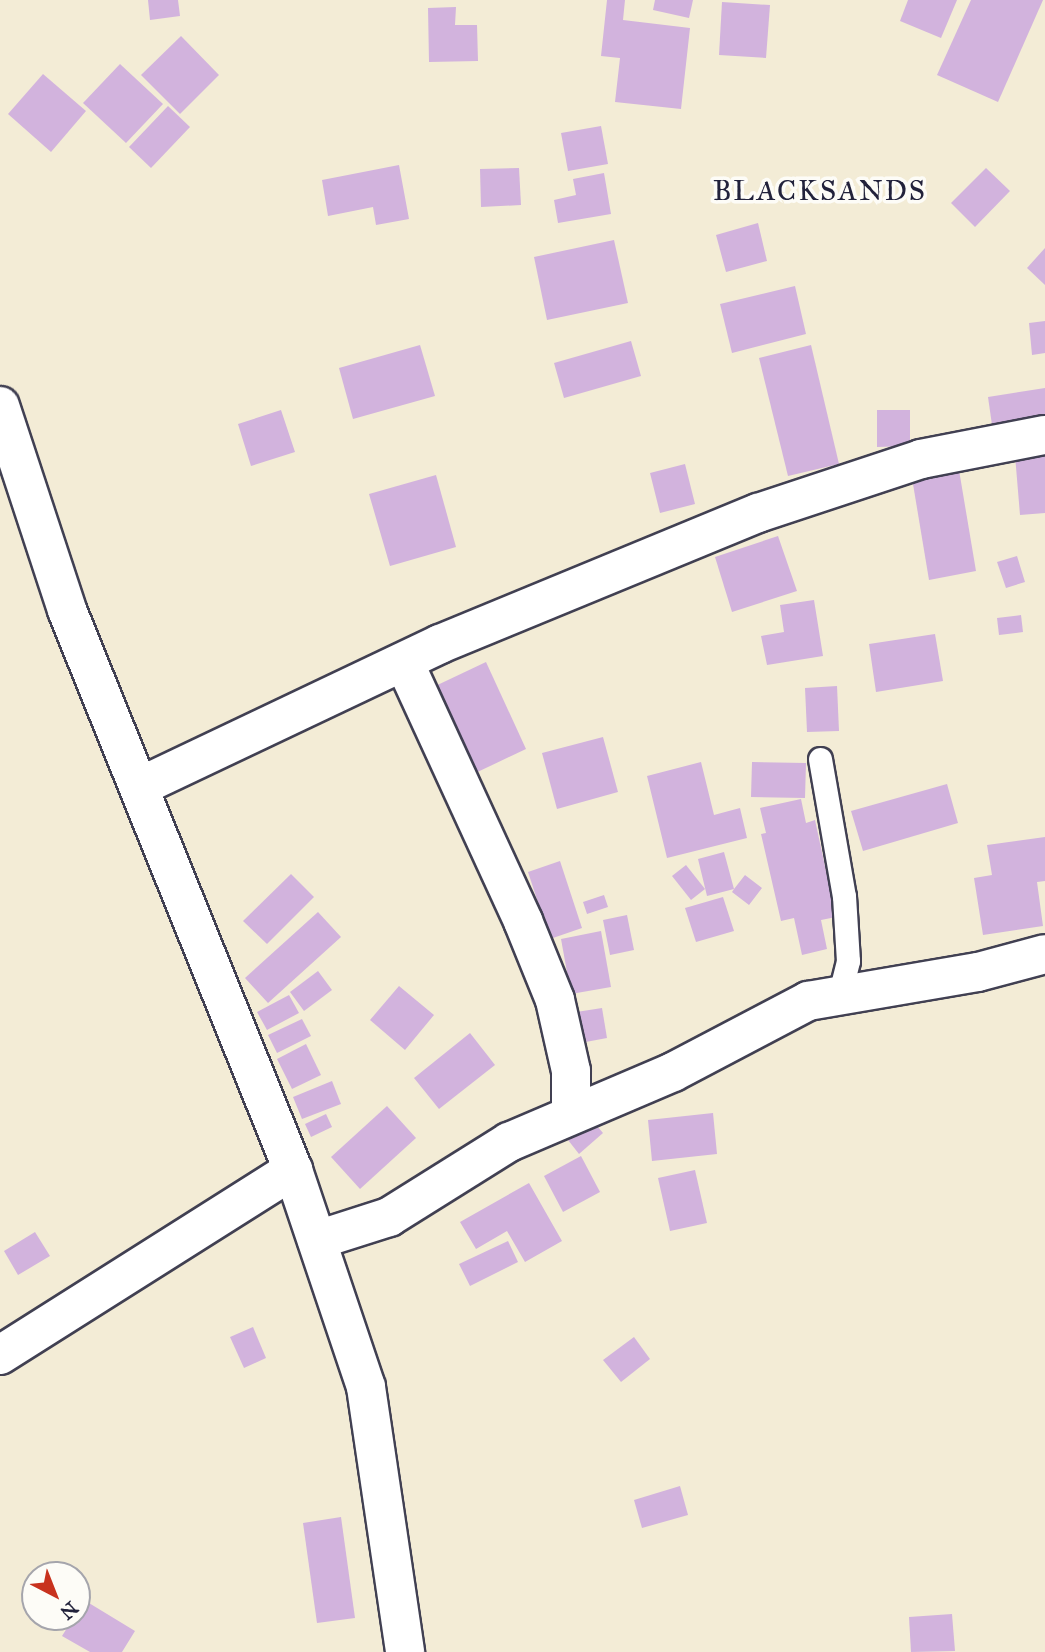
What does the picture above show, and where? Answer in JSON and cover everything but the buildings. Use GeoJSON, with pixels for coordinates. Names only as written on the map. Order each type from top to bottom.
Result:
{"type":"FeatureCollection","features":[{"type":"Feature","properties":{"kind":"street"},"geometry":{"type":"LineString","coordinates":[[0,406],[67,610],[293,1170],[366,1387],[405,1652]]}},
{"type":"Feature","properties":{"kind":"street"},"geometry":{"type":"LineString","coordinates":[[139,788],[404,662],[606,573],[758,513],[921,459],[1045,435]]}},
{"type":"Feature","properties":{"kind":"street"},"geometry":{"type":"LineString","coordinates":[[404,662],[523,921],[555,1000],[571,1071],[571,1115]]}},
{"type":"Feature","properties":{"kind":"street"},"geometry":{"type":"LineString","coordinates":[[317,1240],[389,1217],[509,1142],[673,1072],[808,1001],[978,972],[1045,954]]}},
{"type":"Feature","properties":{"kind":"street"},"geometry":{"type":"LineString","coordinates":[[0,1355],[293,1170]]}},
{"type":"Feature","properties":{"kind":"lane"},"geometry":{"type":"LineString","coordinates":[[820,759],[844,896],[848,961],[839,996]]}},
{"type":"Feature","properties":{"kind":"district","name":"BLACKSANDS"},"geometry":{"type":"Point","coordinates":[820,191]}}]}
